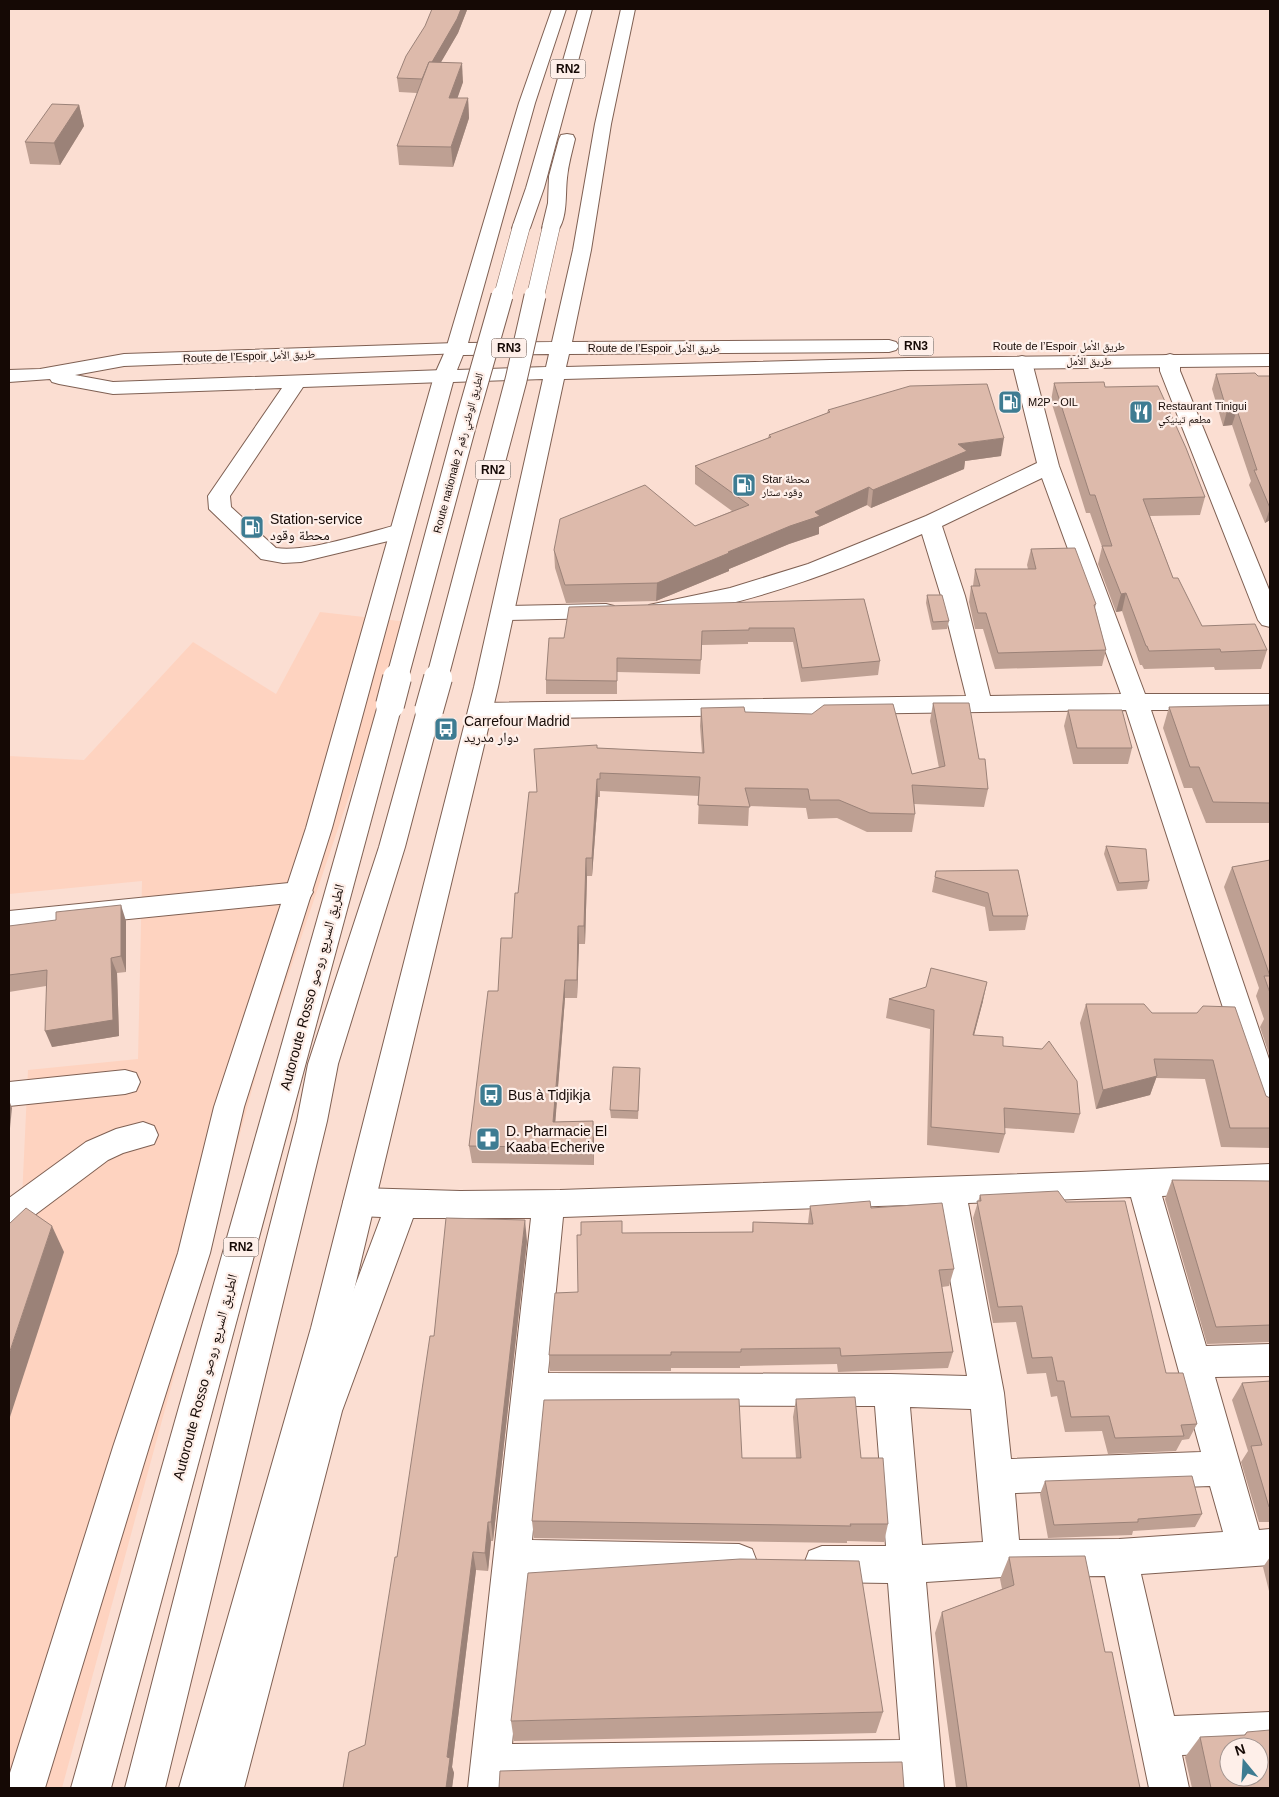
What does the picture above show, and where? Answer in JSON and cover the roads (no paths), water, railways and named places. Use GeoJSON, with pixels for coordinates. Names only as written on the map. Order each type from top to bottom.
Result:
{"type":"FeatureCollection","features":[{"type":"Feature","properties":{"kind":"main road"},"geometry":{"type":"LineString","coordinates":[[25,1788],[128,1456],[194,1253],[229,1107],[300,892],[426,448],[444,376],[456,349],[527,103],[559,9]]}},
{"type":"Feature","properties":{"kind":"main road","name":"Route nationale الطريق الوطني رقم 2"},"geometry":{"type":"LineString","coordinates":[[390,705],[478,377],[515,257],[521,228],[535,188],[585,9]]}},
{"type":"Feature","properties":{"kind":"main road"},"geometry":{"type":"LineString","coordinates":[[199,1788],[328,1328],[480,711],[557,372],[582,250],[603,124],[628,9]]}},
{"type":"Feature","properties":{"kind":"main road","name":"RN2"},"geometry":{"type":"LineString","coordinates":[[145,1788],[312,1121],[323,1064],[392,847],[516,380],[557,203],[558,176],[571,124]]}},
{"type":"Feature","properties":{"kind":"main road","name":"Route de l’Espoir طريق الأمل"},"geometry":{"type":"LineString","coordinates":[[9,376],[40,375],[124,360],[456,349],[1270,345]]}},
{"type":"Feature","properties":{"kind":"main road"},"geometry":{"type":"LineString","coordinates":[[1170,360],[1170,371],[1270,620]]}},
{"type":"Feature","properties":{"kind":"main road","name":"طريق الأمل"},"geometry":{"type":"LineString","coordinates":[[908,364],[1270,360]]}},
{"type":"Feature","properties":{"kind":"main road"},"geometry":{"type":"LineString","coordinates":[[1022,362],[1048,466],[1136,702],[1270,1106]]}},
{"type":"Feature","properties":{"kind":"main road","name":"Route de l’Espoir طريق الأمل"},"geometry":{"type":"LineString","coordinates":[[40,375],[113,388],[557,372],[908,364]]}},
{"type":"Feature","properties":{"kind":"main road"},"geometry":{"type":"LineString","coordinates":[[298,380],[219,496],[220,510],[269,554],[283,556],[301,554],[401,531]]}},
{"type":"Feature","properties":{"kind":"main road"},"geometry":{"type":"LineString","coordinates":[[503,612],[667,609],[759,587],[804,573],[930,523],[1048,466]]}},
{"type":"Feature","properties":{"kind":"main road"},"geometry":{"type":"LineString","coordinates":[[930,523],[953,596],[980,704]]}},
{"type":"Feature","properties":{"kind":"main road"},"geometry":{"type":"LineString","coordinates":[[480,711],[1136,702],[1270,702]]}},
{"type":"Feature","properties":{"kind":"main road","name":"Autoroute Rosso الطريق السريع روصو"},"geometry":{"type":"LineString","coordinates":[[92,1788],[390,705]]}},
{"type":"Feature","properties":{"kind":"main road"},"geometry":{"type":"LineString","coordinates":[[9,921],[300,892]]}},
{"type":"Feature","properties":{"kind":"main road"},"geometry":{"type":"LineString","coordinates":[[9,1094],[125,1082]]}},
{"type":"Feature","properties":{"kind":"main road"},"geometry":{"type":"LineString","coordinates":[[9,1216],[97,1151],[116,1142],[143,1135]]}},
{"type":"Feature","properties":{"kind":"main road"},"geometry":{"type":"LineString","coordinates":[[358,1202],[402,1204],[548,1204],[1143,1184],[1270,1177]]}},
{"type":"Feature","properties":{"kind":"main road"},"geometry":{"type":"LineString","coordinates":[[512,1558],[904,1565],[1003,1559],[1118,1557],[1258,1548],[1223,1468],[1143,1184]]}},
{"type":"Feature","properties":{"kind":"main road"},"geometry":{"type":"LineString","coordinates":[[950,1190],[987,1392],[1003,1559]]}},
{"type":"Feature","properties":{"kind":"main road"},"geometry":{"type":"LineString","coordinates":[[224,1788],[325,1411],[402,1204]]}},
{"type":"Feature","properties":{"kind":"main road"},"geometry":{"type":"LineString","coordinates":[[548,1204],[489,1776],[923,1774],[904,1565],[891,1390]]}},
{"type":"Feature","properties":{"kind":"main road"},"geometry":{"type":"LineString","coordinates":[[1192,1362],[1270,1360]]}},
{"type":"Feature","properties":{"kind":"main road"},"geometry":{"type":"LineString","coordinates":[[530,1389],[987,1392]]}},
{"type":"Feature","properties":{"kind":"main road"},"geometry":{"type":"LineString","coordinates":[[995,1477],[1223,1468]]}},
{"type":"Feature","properties":{"kind":"main road"},"geometry":{"type":"LineString","coordinates":[[1118,1557],[1160,1736],[1169,1788]]}},
{"type":"Feature","properties":{"kind":"main road"},"geometry":{"type":"LineString","coordinates":[[1160,1736],[1270,1732]]}},
{"type":"Feature","properties":{"kind":"place","name":"M2P - OIL"},"geometry":{"type":"Point","coordinates":[1010,402]}},
{"type":"Feature","properties":{"kind":"place","name":"Restaurant Tinigui مطعم تينيكي"},"geometry":{"type":"Point","coordinates":[1141,412]}},
{"type":"Feature","properties":{"kind":"place","name":"Star محطة وقود ستار"},"geometry":{"type":"Point","coordinates":[744,485]}},
{"type":"Feature","properties":{"kind":"place","name":"Station-service محطة وقود"},"geometry":{"type":"Point","coordinates":[252,527]}},
{"type":"Feature","properties":{"kind":"place","name":"Carrefour Madrid دوار مدريد"},"geometry":{"type":"Point","coordinates":[446,729]}},
{"type":"Feature","properties":{"kind":"place","name":"Bus à Tidjikja"},"geometry":{"type":"Point","coordinates":[491,1095]}},
{"type":"Feature","properties":{"kind":"place","name":"D. Pharmacie El Kaaba Echerive"},"geometry":{"type":"Point","coordinates":[488,1139]}}]}
